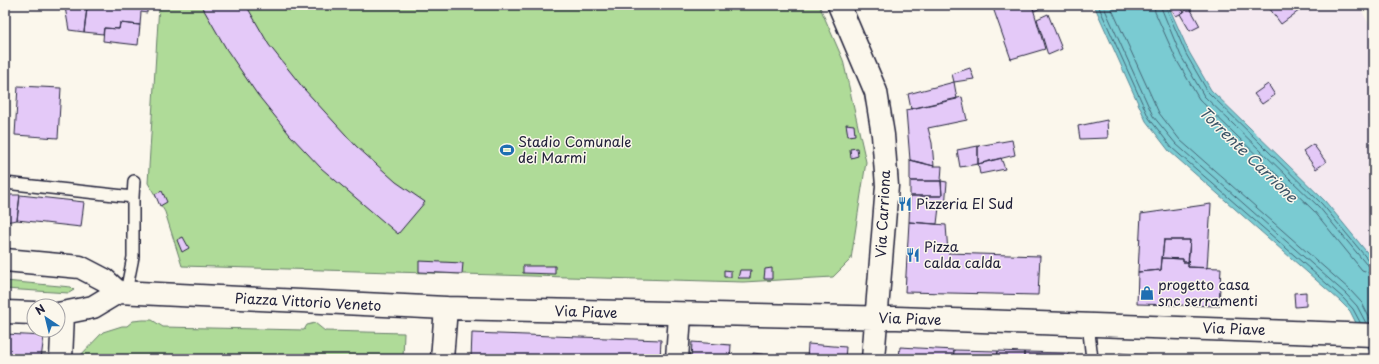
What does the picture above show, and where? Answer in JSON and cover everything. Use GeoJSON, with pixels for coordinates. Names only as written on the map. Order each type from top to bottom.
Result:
{"type":"FeatureCollection","features":[{"type":"Feature","properties":{"kind":"street","name":"Via Carriona"},"geometry":{"type":"LineString","coordinates":[[839,5],[876,92],[883,135],[887,186],[874,359]]}},
{"type":"Feature","properties":{"kind":"street"},"geometry":{"type":"LineString","coordinates":[[5,260],[80,267],[105,280],[122,292],[93,307],[66,313]]}},
{"type":"Feature","properties":{"kind":"street","name":"Piazza Vittorio Veneto"},"geometry":{"type":"LineString","coordinates":[[122,292],[446,308]]}},
{"type":"Feature","properties":{"kind":"street","name":"Via Piave"},"geometry":{"type":"LineString","coordinates":[[446,308],[1088,324],[1364,334]]}},
{"type":"Feature","properties":{"kind":"street"},"geometry":{"type":"LineString","coordinates":[[442,359],[446,308]]}},
{"type":"Feature","properties":{"kind":"street"},"geometry":{"type":"LineString","coordinates":[[5,312],[26,313]]}},
{"type":"Feature","properties":{"kind":"street"},"geometry":{"type":"LineString","coordinates":[[677,359],[680,314]]}},
{"type":"Feature","properties":{"kind":"street"},"geometry":{"type":"LineString","coordinates":[[61,338],[61,359]]}},
{"type":"Feature","properties":{"kind":"lane"},"geometry":{"type":"LineString","coordinates":[[122,292],[133,257],[134,181]]}},
{"type":"Feature","properties":{"kind":"lane"},"geometry":{"type":"LineString","coordinates":[[5,183],[133,197]]}},
{"type":"Feature","properties":{"kind":"lane"},"geometry":{"type":"LineString","coordinates":[[1088,324],[1092,359]]}},
{"type":"Feature","properties":{"kind":"shaded area"},"geometry":{"type":"Polygon","coordinates":[[[1168,5],[1359,5],[1374,34],[1374,261],[1325,201],[1211,90],[1189,52],[1168,5]]]}},
{"type":"Feature","properties":{"kind":"green space","name":"Stadio Comunale dei Marmi"},"geometry":{"type":"Polygon","coordinates":[[[159,5],[819,5],[843,60],[866,162],[851,259],[833,277],[743,282],[182,266],[165,212],[148,183],[159,5]]]}},
{"type":"Feature","properties":{"kind":"green space"},"geometry":{"type":"Polygon","coordinates":[[[5,281],[71,287],[74,290],[69,293],[5,289],[5,281]]]}},
{"type":"Feature","properties":{"kind":"green space"},"geometry":{"type":"Polygon","coordinates":[[[152,320],[163,327],[304,330],[307,325],[315,323],[325,331],[404,333],[403,359],[77,359],[103,332],[122,326],[127,326],[133,321],[152,320]]]}},
{"type":"Feature","properties":{"kind":"water","name":"Torrente Carrione"},"geometry":{"type":"Polygon","coordinates":[[[1094,5],[1168,5],[1189,52],[1211,90],[1325,201],[1374,261],[1374,359],[1350,311],[1169,151],[1146,121],[1094,5]]]}},
{"type":"Feature","properties":{"kind":"building"},"geometry":{"type":"Polygon","coordinates":[[[78,5],[147,5],[147,13],[141,12],[140,25],[120,23],[119,29],[104,28],[103,34],[84,32],[87,8],[78,7],[78,5]]]}},
{"type":"Feature","properties":{"kind":"building"},"geometry":{"type":"Polygon","coordinates":[[[201,5],[246,5],[269,45],[304,89],[356,146],[396,182],[425,202],[398,234],[321,168],[290,135],[257,94],[227,50],[201,5]]]}},
{"type":"Feature","properties":{"kind":"building"},"geometry":{"type":"Polygon","coordinates":[[[992,5],[1032,5],[1045,49],[1011,59],[992,5]]]}},
{"type":"Feature","properties":{"kind":"building"},"geometry":{"type":"Polygon","coordinates":[[[1032,5],[1042,5],[1043,7],[1034,11],[1032,5]]]}},
{"type":"Feature","properties":{"kind":"building"},"geometry":{"type":"Polygon","coordinates":[[[1179,5],[1184,12],[1176,16],[1171,8],[1179,5]]]}},
{"type":"Feature","properties":{"kind":"building"},"geometry":{"type":"Polygon","coordinates":[[[1267,5],[1307,5],[1281,24],[1267,5]]]}},
{"type":"Feature","properties":{"kind":"building"},"geometry":{"type":"Polygon","coordinates":[[[65,7],[87,8],[84,32],[69,30],[65,7]]]}},
{"type":"Feature","properties":{"kind":"building"},"geometry":{"type":"Polygon","coordinates":[[[1190,8],[1200,26],[1190,31],[1180,14],[1190,8]]]}},
{"type":"Feature","properties":{"kind":"building"},"geometry":{"type":"Polygon","coordinates":[[[1048,14],[1062,49],[1048,55],[1037,19],[1048,14]]]}},
{"type":"Feature","properties":{"kind":"building"},"geometry":{"type":"Polygon","coordinates":[[[120,23],[140,25],[138,45],[103,41],[104,28],[119,29],[120,23]]]}},
{"type":"Feature","properties":{"kind":"building"},"geometry":{"type":"Polygon","coordinates":[[[970,68],[974,79],[954,82],[952,74],[970,68]]]}},
{"type":"Feature","properties":{"kind":"building"},"geometry":{"type":"Polygon","coordinates":[[[954,82],[957,99],[911,109],[908,94],[954,82]]]}},
{"type":"Feature","properties":{"kind":"building"},"geometry":{"type":"Polygon","coordinates":[[[1268,84],[1275,95],[1262,104],[1254,94],[1268,84]]]}},
{"type":"Feature","properties":{"kind":"building"},"geometry":{"type":"Polygon","coordinates":[[[18,86],[61,88],[58,138],[15,135],[18,86]]]}},
{"type":"Feature","properties":{"kind":"building"},"geometry":{"type":"Polygon","coordinates":[[[962,97],[967,120],[928,128],[932,143],[934,166],[910,160],[906,110],[962,97]]]}},
{"type":"Feature","properties":{"kind":"building"},"geometry":{"type":"Polygon","coordinates":[[[1107,120],[1108,138],[1080,139],[1078,126],[1107,120]]]}},
{"type":"Feature","properties":{"kind":"building"},"geometry":{"type":"Polygon","coordinates":[[[846,124],[854,125],[855,135],[848,136],[846,124]]]}},
{"type":"Feature","properties":{"kind":"building"},"geometry":{"type":"Polygon","coordinates":[[[1012,140],[1015,155],[978,164],[978,146],[1012,140]]]}},
{"type":"Feature","properties":{"kind":"building"},"geometry":{"type":"Polygon","coordinates":[[[1313,144],[1326,162],[1316,169],[1303,151],[1313,144]]]}},
{"type":"Feature","properties":{"kind":"building"},"geometry":{"type":"Polygon","coordinates":[[[978,146],[978,164],[960,167],[957,150],[978,146]]]}},
{"type":"Feature","properties":{"kind":"building"},"geometry":{"type":"Polygon","coordinates":[[[857,148],[858,156],[851,158],[850,149],[857,148]]]}},
{"type":"Feature","properties":{"kind":"building"},"geometry":{"type":"Polygon","coordinates":[[[1001,158],[1005,169],[980,174],[978,164],[1001,158]]]}},
{"type":"Feature","properties":{"kind":"building"},"geometry":{"type":"Polygon","coordinates":[[[910,160],[934,166],[942,166],[941,181],[910,181],[910,160]]]}},
{"type":"Feature","properties":{"kind":"building"},"geometry":{"type":"Polygon","coordinates":[[[910,181],[941,181],[942,196],[910,196],[910,181]]]}},
{"type":"Feature","properties":{"kind":"building"},"geometry":{"type":"Polygon","coordinates":[[[941,181],[947,182],[945,207],[939,207],[937,224],[909,222],[910,196],[942,196],[941,181]]]}},
{"type":"Feature","properties":{"kind":"building"},"geometry":{"type":"Polygon","coordinates":[[[162,191],[167,202],[160,206],[155,194],[162,191]]]}},
{"type":"Feature","properties":{"kind":"building"},"geometry":{"type":"Polygon","coordinates":[[[5,195],[20,195],[17,220],[5,222],[5,195]]]}},
{"type":"Feature","properties":{"kind":"building"},"geometry":{"type":"Polygon","coordinates":[[[20,195],[84,202],[81,227],[17,220],[20,195]]]}},
{"type":"Feature","properties":{"kind":"building"},"geometry":{"type":"Polygon","coordinates":[[[1211,204],[1207,268],[1188,267],[1190,240],[1164,240],[1161,270],[1138,272],[1141,214],[1211,204]]]}},
{"type":"Feature","properties":{"kind":"building"},"geometry":{"type":"Polygon","coordinates":[[[909,222],[946,225],[948,253],[1040,256],[1038,295],[905,292],[909,222]]]}},
{"type":"Feature","properties":{"kind":"building"},"geometry":{"type":"Polygon","coordinates":[[[183,237],[189,248],[182,252],[177,240],[183,237]]]}},
{"type":"Feature","properties":{"kind":"building"},"geometry":{"type":"Polygon","coordinates":[[[1164,240],[1190,240],[1188,262],[1183,262],[1183,259],[1162,258],[1164,240]]]}},
{"type":"Feature","properties":{"kind":"building"},"geometry":{"type":"Polygon","coordinates":[[[1162,258],[1183,259],[1183,262],[1188,262],[1188,267],[1221,268],[1219,306],[1137,304],[1138,272],[1161,270],[1162,258]]]}},
{"type":"Feature","properties":{"kind":"building"},"geometry":{"type":"Polygon","coordinates":[[[419,261],[463,263],[462,274],[419,272],[419,261]]]}},
{"type":"Feature","properties":{"kind":"building"},"geometry":{"type":"Polygon","coordinates":[[[523,266],[555,266],[555,274],[523,273],[523,266]]]}},
{"type":"Feature","properties":{"kind":"building"},"geometry":{"type":"Polygon","coordinates":[[[772,268],[772,279],[764,279],[765,269],[772,268]]]}},
{"type":"Feature","properties":{"kind":"building"},"geometry":{"type":"Polygon","coordinates":[[[724,270],[731,271],[731,277],[724,277],[724,270]]]}},
{"type":"Feature","properties":{"kind":"building"},"geometry":{"type":"Polygon","coordinates":[[[740,270],[751,270],[750,278],[738,278],[740,270]]]}},
{"type":"Feature","properties":{"kind":"building"},"geometry":{"type":"Polygon","coordinates":[[[1306,292],[1306,306],[1295,307],[1294,293],[1306,292]]]}},
{"type":"Feature","properties":{"kind":"building"},"geometry":{"type":"Polygon","coordinates":[[[472,333],[661,340],[660,359],[471,359],[472,333]]]}},
{"type":"Feature","properties":{"kind":"building"},"geometry":{"type":"Polygon","coordinates":[[[5,334],[26,335],[26,338],[44,338],[41,359],[5,359],[5,334]]]}},
{"type":"Feature","properties":{"kind":"building"},"geometry":{"type":"Polygon","coordinates":[[[692,342],[731,345],[730,359],[691,359],[692,342]]]}},
{"type":"Feature","properties":{"kind":"building"},"geometry":{"type":"Polygon","coordinates":[[[808,344],[846,347],[845,359],[807,359],[808,344]]]}},
{"type":"Feature","properties":{"kind":"building"},"geometry":{"type":"Polygon","coordinates":[[[900,347],[954,350],[953,359],[899,359],[900,347]]]}},
{"type":"Feature","properties":{"kind":"building"},"geometry":{"type":"Polygon","coordinates":[[[954,350],[998,351],[997,359],[953,359],[954,350]]]}},
{"type":"Feature","properties":{"kind":"building"},"geometry":{"type":"Polygon","coordinates":[[[998,351],[1024,352],[1024,359],[997,359],[998,351]]]}},
{"type":"Feature","properties":{"kind":"building"},"geometry":{"type":"Polygon","coordinates":[[[1024,352],[1068,353],[1067,359],[1024,359],[1024,352]]]}},
{"type":"Feature","properties":{"kind":"building"},"geometry":{"type":"Polygon","coordinates":[[[753,353],[769,355],[768,359],[753,359],[753,353]]]}},
{"type":"Feature","properties":{"kind":"building"},"geometry":{"type":"Polygon","coordinates":[[[1119,353],[1181,359],[1119,359],[1119,353]]]}},
{"type":"Feature","properties":{"kind":"place","name":"Stadio Comunale dei Marmi"},"geometry":{"type":"Point","coordinates":[507,150]}},
{"type":"Feature","properties":{"kind":"place","name":"Pizzeria El Sud"},"geometry":{"type":"Point","coordinates":[905,204]}},
{"type":"Feature","properties":{"kind":"place","name":"Pizza calda calda"},"geometry":{"type":"Point","coordinates":[913,255]}},
{"type":"Feature","properties":{"kind":"place","name":"progetto casa snc serramenti"},"geometry":{"type":"Point","coordinates":[1147,293]}}]}
